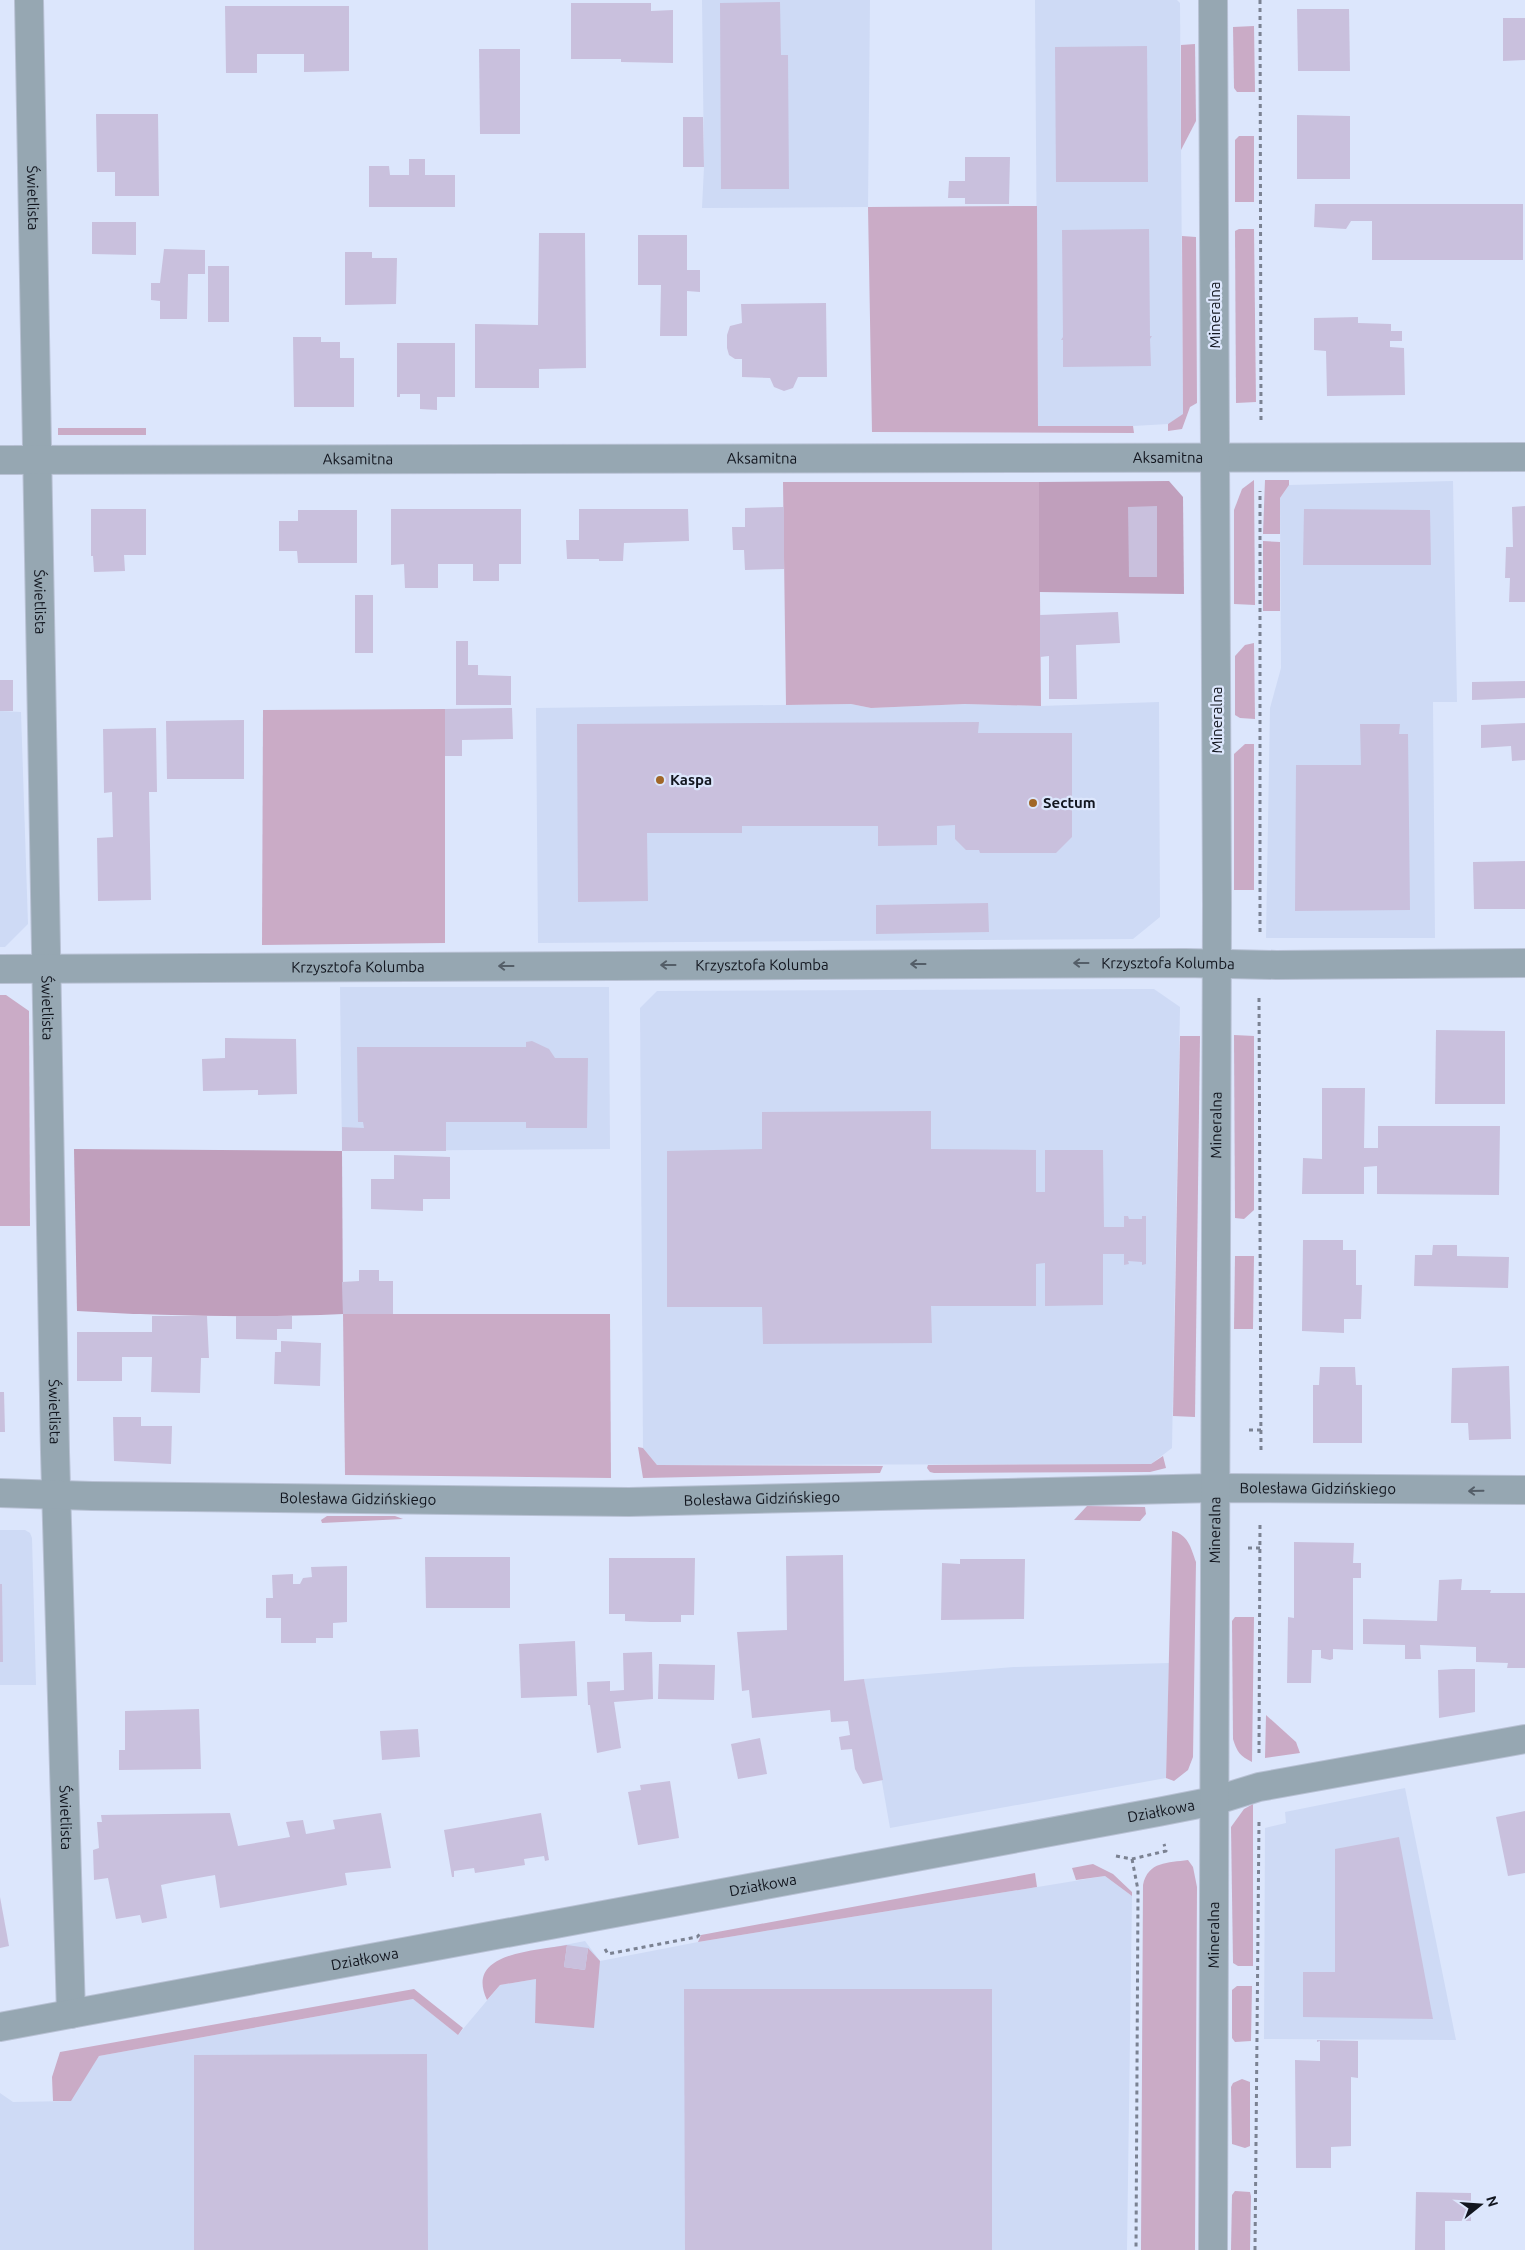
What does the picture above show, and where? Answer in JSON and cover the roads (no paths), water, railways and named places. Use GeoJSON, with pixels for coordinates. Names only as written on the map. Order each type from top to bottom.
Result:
{"type":"FeatureCollection","features":[{"type":"Feature","properties":{"kind":"street","name":"Świetlista"},"geometry":{"type":"LineString","coordinates":[[29,0],[56,1493],[71,2014]]}},
{"type":"Feature","properties":{"kind":"street","name":"Mineralna"},"geometry":{"type":"LineString","coordinates":[[1212,2250],[1217,963],[1213,0]]}},
{"type":"Feature","properties":{"kind":"street","name":"Aksamitna"},"geometry":{"type":"LineString","coordinates":[[0,460],[1525,457]]}},
{"type":"Feature","properties":{"kind":"street","name":"Krzysztofa Kolumba"},"geometry":{"type":"LineString","coordinates":[[0,969],[1525,963]]}},
{"type":"Feature","properties":{"kind":"street","name":"Bolesława Gidzińskiego"},"geometry":{"type":"LineString","coordinates":[[0,1493],[56,1493],[92,1496],[628,1502],[1215,1488],[1525,1490]]}},
{"type":"Feature","properties":{"kind":"street","name":"Działkowa"},"geometry":{"type":"LineString","coordinates":[[0,2027],[1214,1802],[1259,1787],[1525,1739]]}},
{"type":"Feature","properties":{"kind":"place","name":"Kaspa"},"geometry":{"type":"Point","coordinates":[660,780]}},
{"type":"Feature","properties":{"kind":"place","name":"Sectum"},"geometry":{"type":"Point","coordinates":[1033,803]}}]}
